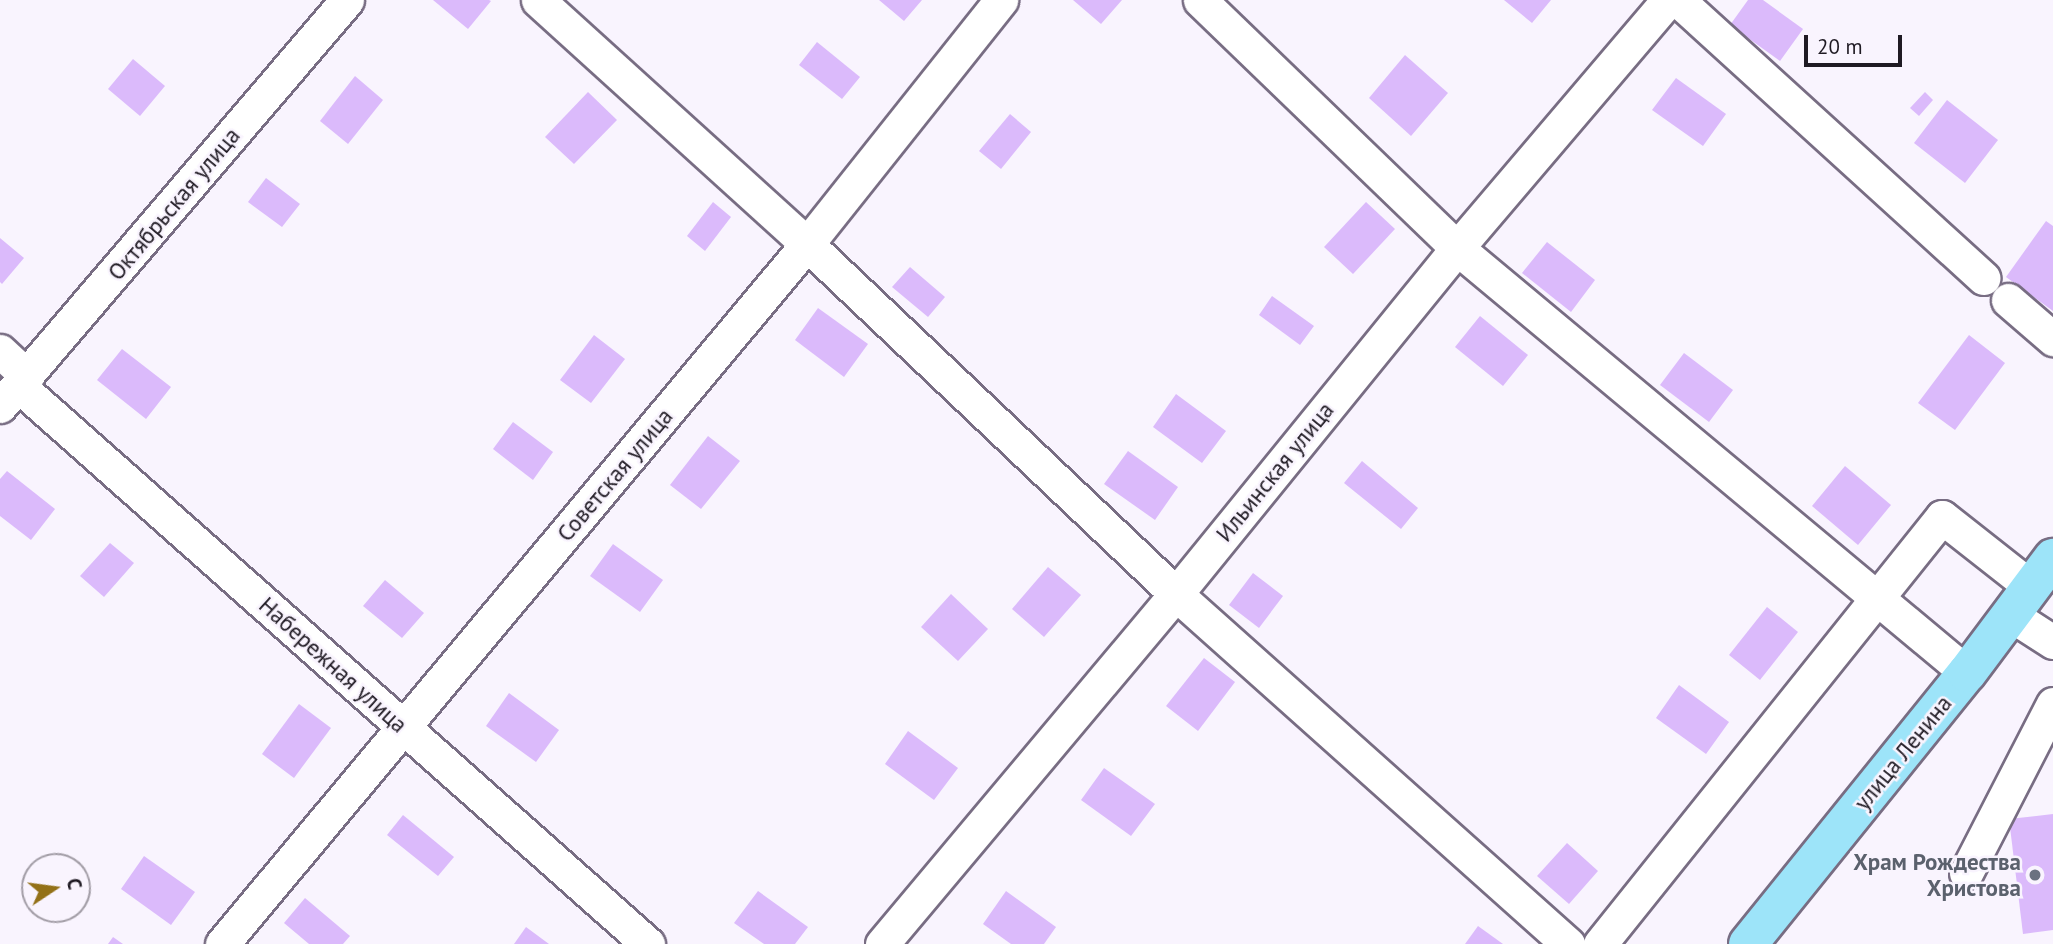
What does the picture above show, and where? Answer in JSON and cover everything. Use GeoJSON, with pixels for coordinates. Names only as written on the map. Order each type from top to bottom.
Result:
{"type":"FeatureCollection","features":[{"type":"Feature","properties":{"kind":"main road","name":"улица Ленина"},"geometry":{"type":"LineString","coordinates":[[1748,944],[1967,673],[2032,586]]}},
{"type":"Feature","properties":{"kind":"street","name":"Октябрьская улица"},"geometry":{"type":"LineString","coordinates":[[15,389],[346,0]]}},
{"type":"Feature","properties":{"kind":"street"},"geometry":{"type":"LineString","coordinates":[[538,0],[807,244],[1176,594],[1568,944]]}},
{"type":"Feature","properties":{"kind":"street","name":"Советская улица"},"geometry":{"type":"LineString","coordinates":[[222,944],[405,729],[807,244],[1001,0]]}},
{"type":"Feature","properties":{"kind":"street"},"geometry":{"type":"LineString","coordinates":[[1200,0],[1457,248],[1967,673]]}},
{"type":"Feature","properties":{"kind":"street","name":"Ильинская улица"},"geometry":{"type":"LineString","coordinates":[[882,944],[1176,594],[1457,248],[1668,0]]}},
{"type":"Feature","properties":{"kind":"street"},"geometry":{"type":"LineString","coordinates":[[1678,0],[1983,278]]}},
{"type":"Feature","properties":{"kind":"street"},"geometry":{"type":"LineString","coordinates":[[2008,300],[2053,339]]}},
{"type":"Feature","properties":{"kind":"street","name":"Набережная улица"},"geometry":{"type":"LineString","coordinates":[[0,351],[15,389],[648,944]]}},
{"type":"Feature","properties":{"kind":"street"},"geometry":{"type":"LineString","coordinates":[[1600,944],[1942,517],[2032,586],[2053,642]]}},
{"type":"Feature","properties":{"kind":"street"},"geometry":{"type":"LineString","coordinates":[[1966,873],[2053,704]]}},
{"type":"Feature","properties":{"kind":"building"},"geometry":{"type":"Polygon","coordinates":[[[433,0],[489,0],[491,1],[468,29],[433,0]]]}},
{"type":"Feature","properties":{"kind":"building"},"geometry":{"type":"Polygon","coordinates":[[[879,0],[922,0],[904,21],[879,0]]]}},
{"type":"Feature","properties":{"kind":"building"},"geometry":{"type":"Polygon","coordinates":[[[1073,0],[1122,0],[1101,24],[1073,0]]]}},
{"type":"Feature","properties":{"kind":"building"},"geometry":{"type":"Polygon","coordinates":[[[1504,0],[1551,0],[1532,23],[1504,0]]]}},
{"type":"Feature","properties":{"kind":"building"},"geometry":{"type":"Polygon","coordinates":[[[1748,0],[1763,0],[1803,29],[1780,61],[1730,25],[1748,0]]]}},
{"type":"Feature","properties":{"kind":"building"},"geometry":{"type":"Polygon","coordinates":[[[817,42],[860,77],[842,99],[799,65],[817,42]]]}},
{"type":"Feature","properties":{"kind":"building"},"geometry":{"type":"Polygon","coordinates":[[[1405,55],[1448,93],[1411,136],[1369,98],[1405,55]]]}},
{"type":"Feature","properties":{"kind":"building"},"geometry":{"type":"Polygon","coordinates":[[[133,59],[165,86],[140,116],[108,89],[133,59]]]}},
{"type":"Feature","properties":{"kind":"building"},"geometry":{"type":"Polygon","coordinates":[[[355,76],[383,100],[348,144],[320,121],[355,76]]]}},
{"type":"Feature","properties":{"kind":"building"},"geometry":{"type":"Polygon","coordinates":[[[1676,78],[1726,114],[1703,146],[1652,110],[1676,78]]]}},
{"type":"Feature","properties":{"kind":"building"},"geometry":{"type":"Polygon","coordinates":[[[588,92],[617,120],[574,164],[545,137],[588,92]]]}},
{"type":"Feature","properties":{"kind":"building"},"geometry":{"type":"Polygon","coordinates":[[[1925,92],[1933,100],[1919,116],[1910,108],[1925,92]]]}},
{"type":"Feature","properties":{"kind":"building"},"geometry":{"type":"Polygon","coordinates":[[[1947,100],[1998,140],[1965,183],[1914,143],[1947,100]]]}},
{"type":"Feature","properties":{"kind":"building"},"geometry":{"type":"Polygon","coordinates":[[[1010,114],[1031,132],[1001,169],[979,151],[1010,114]]]}},
{"type":"Feature","properties":{"kind":"building"},"geometry":{"type":"Polygon","coordinates":[[[266,178],[300,204],[282,227],[248,202],[266,178]]]}},
{"type":"Feature","properties":{"kind":"building"},"geometry":{"type":"Polygon","coordinates":[[[713,202],[731,217],[705,251],[687,236],[713,202]]]}},
{"type":"Feature","properties":{"kind":"building"},"geometry":{"type":"Polygon","coordinates":[[[1366,202],[1395,229],[1353,274],[1324,247],[1366,202]]]}},
{"type":"Feature","properties":{"kind":"building"},"geometry":{"type":"Polygon","coordinates":[[[2046,221],[2053,226],[2053,311],[2006,277],[2046,221]]]}},
{"type":"Feature","properties":{"kind":"building"},"geometry":{"type":"Polygon","coordinates":[[[0,238],[24,258],[2,284],[0,282],[0,238]]]}},
{"type":"Feature","properties":{"kind":"building"},"geometry":{"type":"Polygon","coordinates":[[[1547,242],[1595,280],[1571,312],[1522,273],[1547,242]]]}},
{"type":"Feature","properties":{"kind":"building"},"geometry":{"type":"Polygon","coordinates":[[[910,267],[945,297],[928,317],[892,287],[910,267]]]}},
{"type":"Feature","properties":{"kind":"building"},"geometry":{"type":"Polygon","coordinates":[[[1272,296],[1314,326],[1300,345],[1259,315],[1272,296]]]}},
{"type":"Feature","properties":{"kind":"building"},"geometry":{"type":"Polygon","coordinates":[[[818,308],[868,344],[844,377],[795,340],[818,308]]]}},
{"type":"Feature","properties":{"kind":"building"},"geometry":{"type":"Polygon","coordinates":[[[1480,316],[1528,355],[1503,386],[1455,347],[1480,316]]]}},
{"type":"Feature","properties":{"kind":"building"},"geometry":{"type":"Polygon","coordinates":[[[594,335],[625,359],[591,403],[560,380],[594,335]]]}},
{"type":"Feature","properties":{"kind":"building"},"geometry":{"type":"Polygon","coordinates":[[[1969,335],[2005,363],[1955,430],[1918,403],[1969,335]]]}},
{"type":"Feature","properties":{"kind":"building"},"geometry":{"type":"Polygon","coordinates":[[[122,349],[171,387],[146,419],[97,380],[122,349]]]}},
{"type":"Feature","properties":{"kind":"building"},"geometry":{"type":"Polygon","coordinates":[[[1684,353],[1733,390],[1709,422],[1660,385],[1684,353]]]}},
{"type":"Feature","properties":{"kind":"building"},"geometry":{"type":"Polygon","coordinates":[[[1176,394],[1226,431],[1202,463],[1153,427],[1176,394]]]}},
{"type":"Feature","properties":{"kind":"building"},"geometry":{"type":"Polygon","coordinates":[[[513,422],[553,452],[533,480],[493,449],[513,422]]]}},
{"type":"Feature","properties":{"kind":"building"},"geometry":{"type":"Polygon","coordinates":[[[708,436],[740,461],[701,509],[670,485],[708,436]]]}},
{"type":"Feature","properties":{"kind":"building"},"geometry":{"type":"Polygon","coordinates":[[[1128,451],[1178,487],[1155,520],[1104,484],[1128,451]]]}},
{"type":"Feature","properties":{"kind":"building"},"geometry":{"type":"Polygon","coordinates":[[[1362,461],[1418,508],[1401,529],[1344,483],[1362,461]]]}},
{"type":"Feature","properties":{"kind":"building"},"geometry":{"type":"Polygon","coordinates":[[[1845,466],[1891,505],[1858,545],[1812,506],[1845,466]]]}},
{"type":"Feature","properties":{"kind":"building"},"geometry":{"type":"Polygon","coordinates":[[[7,471],[55,509],[31,540],[0,516],[0,479],[7,471]]]}},
{"type":"Feature","properties":{"kind":"building"},"geometry":{"type":"Polygon","coordinates":[[[110,543],[134,563],[104,597],[80,576],[110,543]]]}},
{"type":"Feature","properties":{"kind":"building"},"geometry":{"type":"Polygon","coordinates":[[[613,544],[663,580],[640,612],[590,576],[613,544]]]}},
{"type":"Feature","properties":{"kind":"building"},"geometry":{"type":"Polygon","coordinates":[[[1048,567],[1081,595],[1044,637],[1012,609],[1048,567]]]}},
{"type":"Feature","properties":{"kind":"building"},"geometry":{"type":"Polygon","coordinates":[[[1253,573],[1283,596],[1259,628],[1229,605],[1253,573]]]}},
{"type":"Feature","properties":{"kind":"building"},"geometry":{"type":"Polygon","coordinates":[[[385,580],[424,613],[402,638],[363,606],[385,580]]]}},
{"type":"Feature","properties":{"kind":"building"},"geometry":{"type":"Polygon","coordinates":[[[951,594],[988,629],[958,661],[921,627],[951,594]]]}},
{"type":"Feature","properties":{"kind":"building"},"geometry":{"type":"Polygon","coordinates":[[[1767,607],[1798,632],[1760,680],[1729,655],[1767,607]]]}},
{"type":"Feature","properties":{"kind":"building"},"geometry":{"type":"Polygon","coordinates":[[[1204,658],[1235,682],[1198,731],[1166,706],[1204,658]]]}},
{"type":"Feature","properties":{"kind":"building"},"geometry":{"type":"Polygon","coordinates":[[[1679,685],[1729,722],[1706,754],[1656,718],[1679,685]]]}},
{"type":"Feature","properties":{"kind":"building"},"geometry":{"type":"Polygon","coordinates":[[[509,693],[559,730],[536,762],[486,726],[509,693]]]}},
{"type":"Feature","properties":{"kind":"building"},"geometry":{"type":"Polygon","coordinates":[[[299,704],[331,728],[294,778],[262,754],[299,704]]]}},
{"type":"Feature","properties":{"kind":"building"},"geometry":{"type":"Polygon","coordinates":[[[908,731],[958,768],[934,800],[885,764],[908,731]]]}},
{"type":"Feature","properties":{"kind":"building"},"geometry":{"type":"Polygon","coordinates":[[[1104,768],[1155,804],[1131,836],[1081,800],[1104,768]]]}},
{"type":"Feature","properties":{"kind":"building","name":"Храм Рождества Христова"},"geometry":{"type":"Polygon","coordinates":[[[2053,814],[2053,930],[2023,934],[2009,819],[2053,814]]]}},
{"type":"Feature","properties":{"kind":"building"},"geometry":{"type":"Polygon","coordinates":[[[403,815],[454,857],[438,876],[387,835],[403,815]]]}},
{"type":"Feature","properties":{"kind":"building"},"geometry":{"type":"Polygon","coordinates":[[[1567,843],[1598,871],[1569,904],[1537,876],[1567,843]]]}},
{"type":"Feature","properties":{"kind":"building"},"geometry":{"type":"Polygon","coordinates":[[[144,856],[195,892],[171,925],[121,889],[144,856]]]}},
{"type":"Feature","properties":{"kind":"building"},"geometry":{"type":"Polygon","coordinates":[[[758,891],[808,927],[795,944],[764,944],[734,923],[758,891]]]}},
{"type":"Feature","properties":{"kind":"building"},"geometry":{"type":"Polygon","coordinates":[[[1006,891],[1056,927],[1044,944],[1011,944],[983,924],[1006,891]]]}},
{"type":"Feature","properties":{"kind":"building"},"geometry":{"type":"Polygon","coordinates":[[[305,898],[350,936],[343,944],[309,944],[284,923],[305,898]]]}},
{"type":"Feature","properties":{"kind":"building"},"geometry":{"type":"Polygon","coordinates":[[[1478,926],[1503,944],[1465,944],[1478,926]]]}},
{"type":"Feature","properties":{"kind":"building"},"geometry":{"type":"Polygon","coordinates":[[[526,927],[549,944],[514,944],[526,927]]]}},
{"type":"Feature","properties":{"kind":"building"},"geometry":{"type":"Polygon","coordinates":[[[113,937],[123,944],[108,944],[113,937]]]}},
{"type":"Feature","properties":{"kind":"place","name":"Храм Рождества Христова"},"geometry":{"type":"Point","coordinates":[2035,875]}}]}
